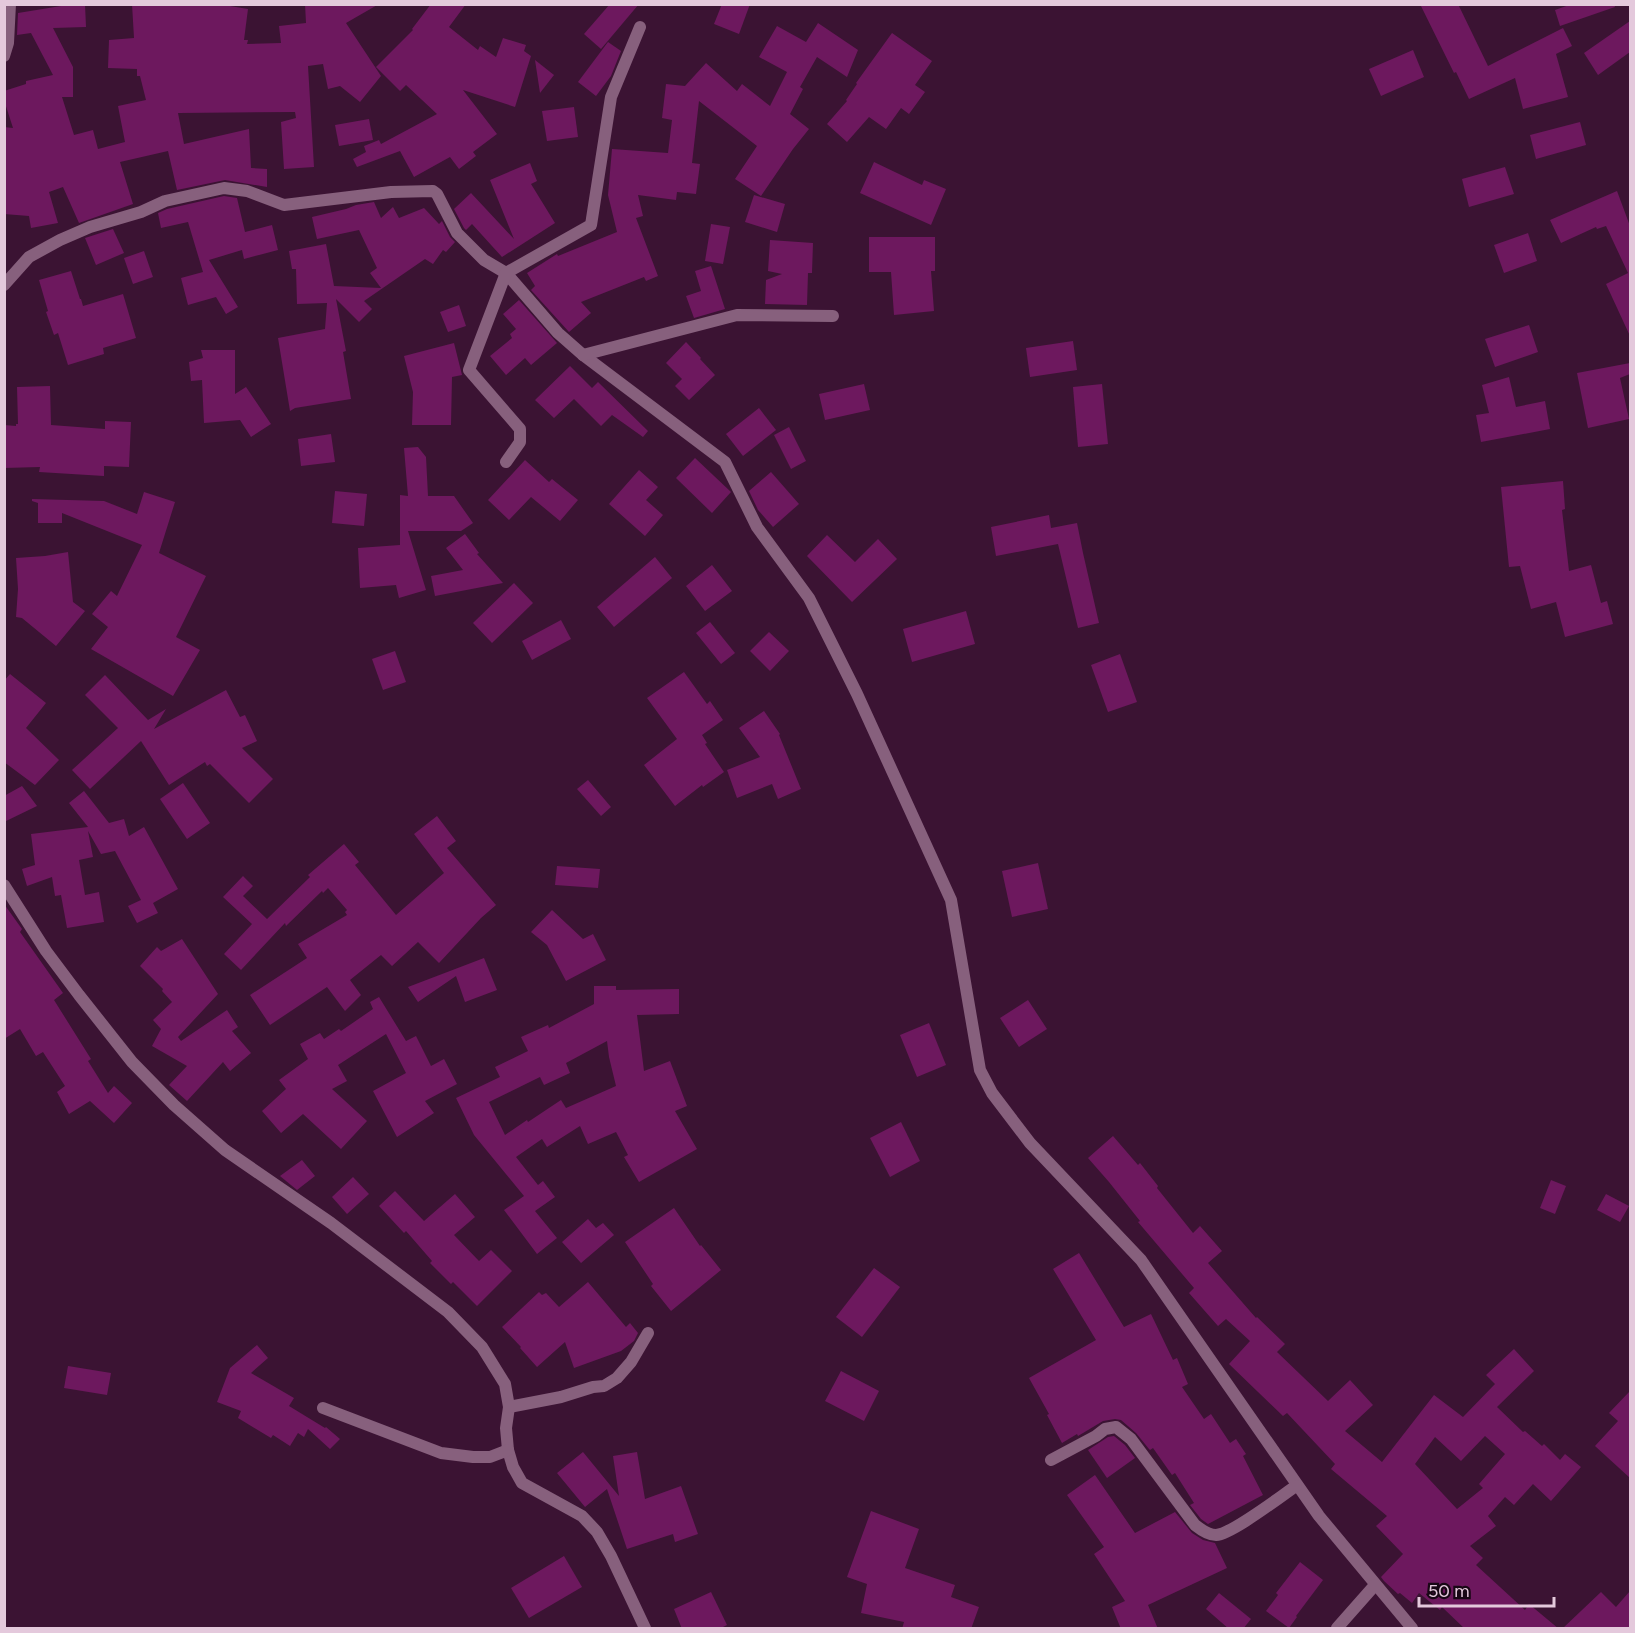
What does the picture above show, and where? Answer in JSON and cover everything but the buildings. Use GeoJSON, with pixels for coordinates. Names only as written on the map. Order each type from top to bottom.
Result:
{"type":"FeatureCollection","features":[{"type":"Feature","properties":{"kind":"street"},"geometry":{"type":"LineString","coordinates":[[4,56],[8,43],[10,4]]}},
{"type":"Feature","properties":{"kind":"street"},"geometry":{"type":"LineString","coordinates":[[506,462],[520,442],[520,429],[469,370],[506,273],[591,225],[610,97],[640,27]]}},
{"type":"Feature","properties":{"kind":"street"},"geometry":{"type":"LineString","coordinates":[[4,285],[29,257],[90,227],[141,212],[165,201],[224,188],[247,191],[284,204],[391,192],[433,191],[437,194],[457,233],[484,260],[506,273],[558,333],[583,355],[725,462],[756,527],[809,598],[857,694],[951,900],[980,1070],[992,1093],[1030,1143],[1141,1260],[1296,1486],[1412,1629]]}},
{"type":"Feature","properties":{"kind":"street"},"geometry":{"type":"LineString","coordinates":[[583,355],[737,315],[833,316]]}},
{"type":"Feature","properties":{"kind":"street"},"geometry":{"type":"LineString","coordinates":[[4,885],[46,951],[132,1062],[174,1106],[225,1150],[331,1223],[448,1312],[482,1347],[505,1384],[509,1407],[506,1428],[508,1450],[513,1467],[522,1483],[582,1516],[597,1532],[645,1629]]}},
{"type":"Feature","properties":{"kind":"street"},"geometry":{"type":"LineString","coordinates":[[509,1407],[604,1386],[617,1378],[632,1362],[648,1333]]}},
{"type":"Feature","properties":{"kind":"street"},"geometry":{"type":"LineString","coordinates":[[323,1408],[441,1453],[490,1457],[508,1450]]}},
{"type":"Feature","properties":{"kind":"street"},"geometry":{"type":"LineString","coordinates":[[1051,1460],[1105,1429],[1116,1427],[1131,1439],[1195,1525],[1204,1532],[1216,1535],[1236,1527],[1296,1486]]}},
{"type":"Feature","properties":{"kind":"street"},"geometry":{"type":"LineString","coordinates":[[1337,1629],[1375,1586]]}}]}
